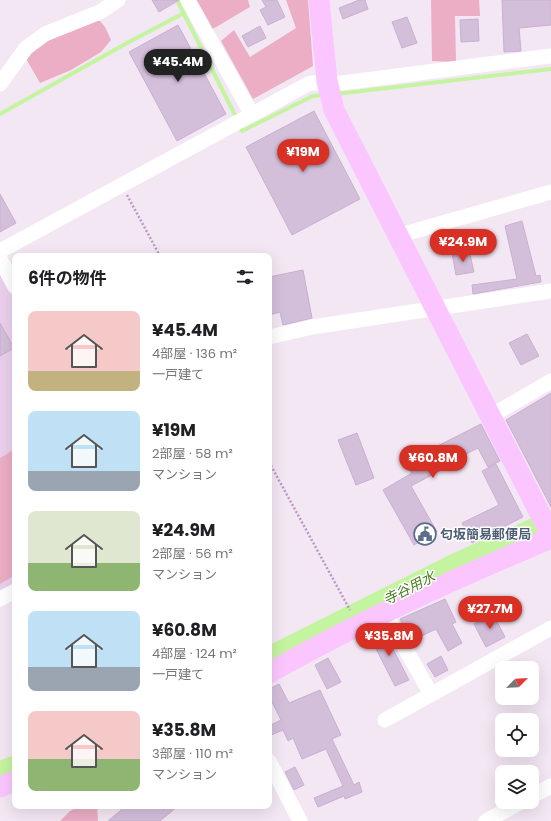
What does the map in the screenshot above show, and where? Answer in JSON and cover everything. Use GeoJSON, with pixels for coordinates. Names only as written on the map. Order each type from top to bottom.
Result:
{"type":"FeatureCollection","features":[{"type":"Feature","properties":{"kind":"street"},"geometry":{"type":"LineString","coordinates":[[0,84],[26,48],[45,34],[100,12],[118,0]]}},
{"type":"Feature","properties":{"kind":"street"},"geometry":{"type":"LineString","coordinates":[[188,0],[251,113]]}},
{"type":"Feature","properties":{"kind":"street"},"geometry":{"type":"LineString","coordinates":[[272,671],[317,646],[385,613],[551,536],[437,309],[397,236],[334,110],[327,82],[319,0]]}},
{"type":"Feature","properties":{"kind":"street"},"geometry":{"type":"LineString","coordinates":[[0,251],[251,113],[310,83],[342,83],[551,56]]}},
{"type":"Feature","properties":{"kind":"street"},"geometry":{"type":"LineString","coordinates":[[397,236],[551,192]]}},
{"type":"Feature","properties":{"kind":"street"},"geometry":{"type":"LineString","coordinates":[[0,259],[12,281]]}},
{"type":"Feature","properties":{"kind":"street"},"geometry":{"type":"LineString","coordinates":[[272,336],[312,327],[437,309],[551,290]]}},
{"type":"Feature","properties":{"kind":"street"},"geometry":{"type":"LineString","coordinates":[[491,416],[551,381]]}},
{"type":"Feature","properties":{"kind":"street"},"geometry":{"type":"LineString","coordinates":[[0,599],[12,593]]}},
{"type":"Feature","properties":{"kind":"street"},"geometry":{"type":"LineString","coordinates":[[385,613],[431,694]]}},
{"type":"Feature","properties":{"kind":"street"},"geometry":{"type":"LineString","coordinates":[[385,720],[551,628]]}},
{"type":"Feature","properties":{"kind":"street"},"geometry":{"type":"LineString","coordinates":[[272,768],[300,821]]}},
{"type":"Feature","properties":{"kind":"street"},"geometry":{"type":"LineString","coordinates":[[0,787],[12,782]]}},
{"type":"Feature","properties":{"kind":"street"},"geometry":{"type":"LineString","coordinates":[[539,792],[551,786]]}},
{"type":"Feature","properties":{"kind":"street"},"geometry":{"type":"LineString","coordinates":[[486,821],[508,809]]}},
{"type":"Feature","properties":{"kind":"path"},"geometry":{"type":"LineString","coordinates":[[121,184],[158,253]]}},
{"type":"Feature","properties":{"kind":"path"},"geometry":{"type":"LineString","coordinates":[[272,467],[350,610]]}},
{"type":"Feature","properties":{"kind":"shaded area"},"geometry":{"type":"Polygon","coordinates":[[[194,0],[248,0],[250,7],[206,33],[194,0]]]}},
{"type":"Feature","properties":{"kind":"shaded area"},"geometry":{"type":"Polygon","coordinates":[[[286,0],[308,0],[313,66],[253,99],[221,41],[234,30],[250,57],[296,28],[286,0]]]}},
{"type":"Feature","properties":{"kind":"shaded area"},"geometry":{"type":"Polygon","coordinates":[[[431,0],[479,0],[480,16],[455,16],[456,62],[432,61],[431,0]]]}},
{"type":"Feature","properties":{"kind":"shaded area"},"geometry":{"type":"Polygon","coordinates":[[[87,21],[100,21],[105,27],[111,40],[101,52],[71,70],[40,83],[25,57],[33,43],[87,21]]]}},
{"type":"Feature","properties":{"kind":"shaded area"},"geometry":{"type":"Polygon","coordinates":[[[0,268],[12,290],[12,585],[0,591],[0,268]]]}},
{"type":"Feature","properties":{"kind":"shaded area"},"geometry":{"type":"Polygon","coordinates":[[[12,451],[12,577],[0,584],[0,458],[12,451]]]}},
{"type":"Feature","properties":{"kind":"shaded area"},"geometry":{"type":"Polygon","coordinates":[[[74,809],[97,809],[98,821],[60,821],[70,811],[74,809]]]}},
{"type":"Feature","properties":{"kind":"building"},"geometry":{"type":"Polygon","coordinates":[[[152,0],[179,0],[159,12],[152,0]]]}},
{"type":"Feature","properties":{"kind":"building"},"geometry":{"type":"Polygon","coordinates":[[[262,0],[277,0],[285,17],[268,25],[260,10],[266,7],[262,0]]]}},
{"type":"Feature","properties":{"kind":"building"},"geometry":{"type":"Polygon","coordinates":[[[359,0],[365,0],[368,9],[343,19],[339,8],[359,0]]]}},
{"type":"Feature","properties":{"kind":"building"},"geometry":{"type":"Polygon","coordinates":[[[502,0],[551,0],[551,25],[519,28],[521,51],[504,52],[502,0]]]}},
{"type":"Feature","properties":{"kind":"building"},"geometry":{"type":"Polygon","coordinates":[[[407,17],[417,43],[402,48],[392,22],[407,17]]]}},
{"type":"Feature","properties":{"kind":"building"},"geometry":{"type":"Polygon","coordinates":[[[478,19],[479,41],[461,42],[460,20],[478,19]]]}},
{"type":"Feature","properties":{"kind":"building"},"geometry":{"type":"Polygon","coordinates":[[[178,25],[226,114],[177,141],[129,52],[178,25]]]}},
{"type":"Feature","properties":{"kind":"building"},"geometry":{"type":"Polygon","coordinates":[[[260,26],[266,38],[248,47],[242,36],[260,26]]]}},
{"type":"Feature","properties":{"kind":"building"},"geometry":{"type":"Polygon","coordinates":[[[314,111],[360,199],[292,235],[246,147],[314,111]]]}},
{"type":"Feature","properties":{"kind":"building"},"geometry":{"type":"Polygon","coordinates":[[[0,194],[16,223],[0,232],[0,194]]]}},
{"type":"Feature","properties":{"kind":"building"},"geometry":{"type":"Polygon","coordinates":[[[522,221],[536,276],[540,275],[541,282],[473,294],[472,285],[517,279],[505,226],[522,221]]]}},
{"type":"Feature","properties":{"kind":"building"},"geometry":{"type":"Polygon","coordinates":[[[469,250],[474,272],[456,275],[452,253],[469,250]]]}},
{"type":"Feature","properties":{"kind":"building"},"geometry":{"type":"Polygon","coordinates":[[[303,270],[312,318],[283,325],[280,312],[272,314],[272,276],[303,270]]]}},
{"type":"Feature","properties":{"kind":"building"},"geometry":{"type":"Polygon","coordinates":[[[0,323],[12,344],[12,349],[0,356],[0,323]]]}},
{"type":"Feature","properties":{"kind":"building"},"geometry":{"type":"Polygon","coordinates":[[[527,334],[539,356],[521,365],[509,343],[527,334]]]}},
{"type":"Feature","properties":{"kind":"building"},"geometry":{"type":"Polygon","coordinates":[[[551,393],[551,507],[506,420],[551,393]]]}},
{"type":"Feature","properties":{"kind":"building"},"geometry":{"type":"Polygon","coordinates":[[[481,424],[500,461],[488,467],[478,448],[446,464],[447,467],[411,486],[437,532],[414,545],[383,490],[412,473],[406,462],[481,424]]]}},
{"type":"Feature","properties":{"kind":"building"},"geometry":{"type":"Polygon","coordinates":[[[357,433],[374,478],[356,485],[338,440],[357,433]]]}},
{"type":"Feature","properties":{"kind":"building"},"geometry":{"type":"Polygon","coordinates":[[[496,464],[523,517],[472,543],[462,523],[499,505],[482,471],[496,464]]]}},
{"type":"Feature","properties":{"kind":"building"},"geometry":{"type":"Polygon","coordinates":[[[445,599],[456,622],[452,624],[462,643],[448,651],[436,629],[411,641],[400,619],[445,599]]]}},
{"type":"Feature","properties":{"kind":"building"},"geometry":{"type":"Polygon","coordinates":[[[493,614],[505,637],[486,647],[474,624],[493,614]]]}},
{"type":"Feature","properties":{"kind":"building"},"geometry":{"type":"Polygon","coordinates":[[[382,628],[409,680],[395,686],[369,635],[382,628]]]}},
{"type":"Feature","properties":{"kind":"building"},"geometry":{"type":"Polygon","coordinates":[[[441,656],[448,670],[435,677],[427,664],[441,656]]]}},
{"type":"Feature","properties":{"kind":"building"},"geometry":{"type":"Polygon","coordinates":[[[328,658],[341,682],[327,689],[315,665],[328,658]]]}},
{"type":"Feature","properties":{"kind":"building"},"geometry":{"type":"Polygon","coordinates":[[[279,684],[289,703],[320,690],[341,735],[332,739],[354,785],[359,782],[362,792],[345,799],[344,796],[318,807],[314,798],[343,786],[326,749],[302,759],[293,738],[288,741],[283,730],[272,735],[272,724],[281,720],[272,702],[272,688],[279,684]]]}},
{"type":"Feature","properties":{"kind":"building"},"geometry":{"type":"Polygon","coordinates":[[[295,767],[304,785],[294,790],[285,772],[295,767]]]}},
{"type":"Feature","properties":{"kind":"building"},"geometry":{"type":"Polygon","coordinates":[[[122,809],[174,809],[160,821],[108,821],[122,809]]]}},
{"type":"Feature","properties":{"kind":"waterway"},"geometry":{"type":"LineString","coordinates":[[177,0],[237,119]]}},
{"type":"Feature","properties":{"kind":"waterway"},"geometry":{"type":"LineString","coordinates":[[0,114],[184,13]]}},
{"type":"Feature","properties":{"kind":"waterway"},"geometry":{"type":"LineString","coordinates":[[336,94],[551,69]]}},
{"type":"Feature","properties":{"kind":"waterway"},"geometry":{"type":"LineString","coordinates":[[240,126],[242,131],[313,96],[324,95]]}},
{"type":"Feature","properties":{"kind":"waterway","name":"寺谷用水"},"geometry":{"type":"LineString","coordinates":[[272,656],[455,565],[551,522]]}},
{"type":"Feature","properties":{"kind":"waterway","name":"寺谷用水"},"geometry":{"type":"LineString","coordinates":[[0,773],[12,768]]}},
{"type":"Feature","properties":{"kind":"place","name":"匂坂簡易郵便局"},"geometry":{"type":"Point","coordinates":[425,534]}}]}
